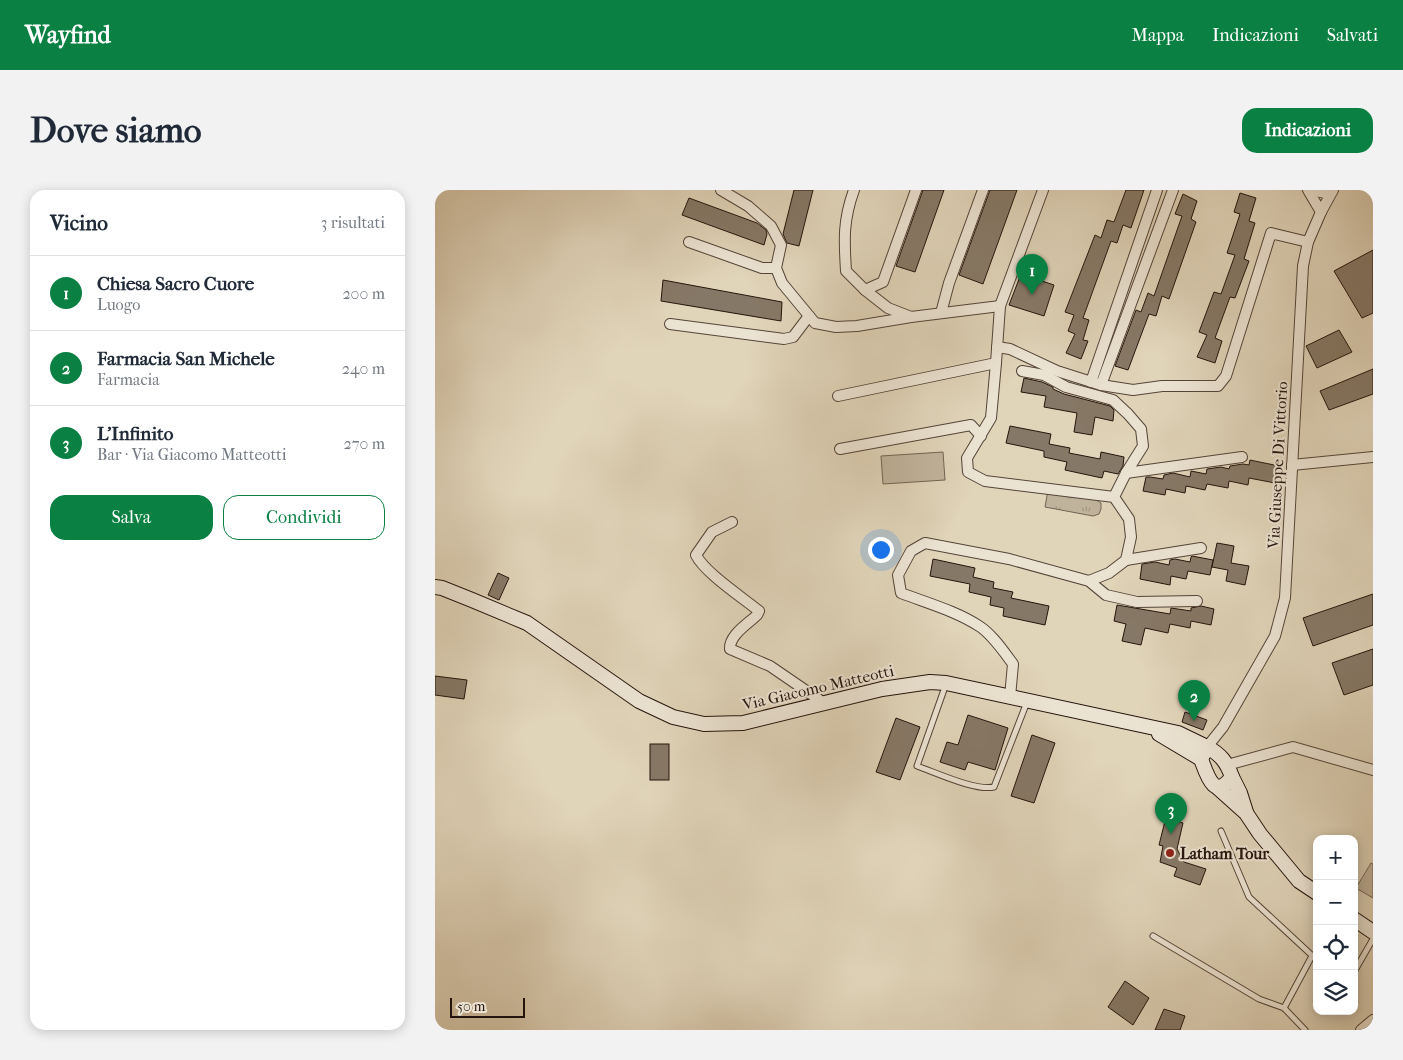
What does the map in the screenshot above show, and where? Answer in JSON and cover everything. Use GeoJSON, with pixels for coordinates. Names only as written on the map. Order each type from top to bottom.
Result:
{"type":"FeatureCollection","features":[{"type":"Feature","properties":{"kind":"street"},"geometry":{"type":"LineString","coordinates":[[721,190],[748,206],[771,226],[781,245],[776,268],[783,283],[815,323],[836,327],[857,326],[1000,306]]}},
{"type":"Feature","properties":{"kind":"street"},"geometry":{"type":"LineString","coordinates":[[854,190],[848,206],[844,238],[846,271],[865,290],[888,308],[911,317]]}},
{"type":"Feature","properties":{"kind":"street"},"geometry":{"type":"LineString","coordinates":[[865,290],[883,282],[916,190]]}},
{"type":"Feature","properties":{"kind":"street"},"geometry":{"type":"LineString","coordinates":[[941,313],[949,284],[983,190]]}},
{"type":"Feature","properties":{"kind":"street"},"geometry":{"type":"LineString","coordinates":[[1043,190],[1000,306],[997,363],[991,418],[967,458],[968,472],[985,481],[1114,497],[1129,518],[1131,537],[1126,560]]}},
{"type":"Feature","properties":{"kind":"street"},"geometry":{"type":"LineString","coordinates":[[1091,382],[1157,190]]}},
{"type":"Feature","properties":{"kind":"street"},"geometry":{"type":"LineString","coordinates":[[1101,385],[1173,190]]}},
{"type":"Feature","properties":{"kind":"street"},"geometry":{"type":"LineString","coordinates":[[1309,190],[1330,191]]}},
{"type":"Feature","properties":{"kind":"street"},"geometry":{"type":"LineString","coordinates":[[1309,190],[1321,212]]}},
{"type":"Feature","properties":{"kind":"street","name":"Via Giuseppe Di Vittorio"},"geometry":{"type":"LineString","coordinates":[[1209,753],[1219,732],[1275,636],[1285,598],[1303,266],[1308,242],[1330,191]]}},
{"type":"Feature","properties":{"kind":"street"},"geometry":{"type":"LineString","coordinates":[[997,347],[1010,349],[1057,371],[1101,385],[1133,390],[1162,386],[1218,386],[1226,376],[1271,233],[1308,242]]}},
{"type":"Feature","properties":{"kind":"street"},"geometry":{"type":"LineString","coordinates":[[689,242],[762,268],[776,268]]}},
{"type":"Feature","properties":{"kind":"street"},"geometry":{"type":"LineString","coordinates":[[670,324],[784,339],[793,337],[809,316]]}},
{"type":"Feature","properties":{"kind":"street"},"geometry":{"type":"LineString","coordinates":[[838,396],[997,363]]}},
{"type":"Feature","properties":{"kind":"street"},"geometry":{"type":"LineString","coordinates":[[1022,371],[1044,375],[1066,387],[1113,400],[1129,414],[1141,429],[1143,446],[1114,497]]}},
{"type":"Feature","properties":{"kind":"street"},"geometry":{"type":"LineString","coordinates":[[840,449],[971,425],[981,436]]}},
{"type":"Feature","properties":{"kind":"street"},"geometry":{"type":"LineString","coordinates":[[1126,473],[1242,457]]}},
{"type":"Feature","properties":{"kind":"street"},"geometry":{"type":"LineString","coordinates":[[1292,465],[1373,457]]}},
{"type":"Feature","properties":{"kind":"street"},"geometry":{"type":"LineString","coordinates":[[732,522],[712,532],[695,555],[699,562],[726,586],[759,611],[733,637],[730,649],[769,666],[824,703]]}},
{"type":"Feature","properties":{"kind":"street"},"geometry":{"type":"LineString","coordinates":[[1010,697],[1013,664],[1001,647],[981,627],[951,612],[901,593],[898,575],[911,551],[925,543],[1009,558],[1089,582],[1106,595],[1137,602],[1197,601]]}},
{"type":"Feature","properties":{"kind":"street"},"geometry":{"type":"LineString","coordinates":[[1089,582],[1109,574],[1126,560],[1201,548]]}},
{"type":"Feature","properties":{"kind":"street","name":"Via Giacomo Matteotti"},"geometry":{"type":"LineString","coordinates":[[435,587],[442,588],[527,623],[639,701],[673,717],[704,724],[743,723],[882,689],[930,682],[946,683],[1178,734],[1209,753],[1229,771],[1247,813],[1260,834],[1299,881],[1313,890]]}},
{"type":"Feature","properties":{"kind":"street"},"geometry":{"type":"LineString","coordinates":[[1217,787],[1227,784],[1229,771],[1293,747],[1373,770]]}},
{"type":"Feature","properties":{"kind":"street","name":"Via Giacomo Matteotti"},"geometry":{"type":"LineString","coordinates":[[1209,753],[1210,782],[1247,813]]}},
{"type":"Feature","properties":{"kind":"street"},"geometry":{"type":"LineString","coordinates":[[1358,922],[1373,932]]}},
{"type":"Feature","properties":{"kind":"street"},"geometry":{"type":"LineString","coordinates":[[1361,1030],[1373,1020]]}},
{"type":"Feature","properties":{"kind":"lane"},"geometry":{"type":"LineString","coordinates":[[946,683],[917,766],[987,789],[994,787],[1027,701]]}},
{"type":"Feature","properties":{"kind":"lane"},"geometry":{"type":"LineString","coordinates":[[1221,830],[1249,897],[1312,956],[1284,1008]]}},
{"type":"Feature","properties":{"kind":"lane"},"geometry":{"type":"LineString","coordinates":[[1153,936],[1259,999],[1284,1008],[1305,1030]]}},
{"type":"Feature","properties":{"kind":"lane"},"geometry":{"type":"LineString","coordinates":[[1355,970],[1373,939]]}},
{"type":"Feature","properties":{"kind":"green space"},"geometry":{"type":"Polygon","coordinates":[[[943,452],[945,480],[883,484],[881,456],[943,452]]]}},
{"type":"Feature","properties":{"kind":"green space"},"geometry":{"type":"Polygon","coordinates":[[[1048,490],[1095,499],[1101,503],[1099,514],[1093,516],[1045,507],[1048,490]]]}},
{"type":"Feature","properties":{"kind":"green space"},"geometry":{"type":"Polygon","coordinates":[[[1371,863],[1373,864],[1373,898],[1358,889],[1358,885],[1371,863]]]}},
{"type":"Feature","properties":{"kind":"building"},"geometry":{"type":"Polygon","coordinates":[[[794,190],[813,190],[799,246],[787,243],[783,234],[794,190]]]}},
{"type":"Feature","properties":{"kind":"building"},"geometry":{"type":"Polygon","coordinates":[[[923,190],[944,190],[915,272],[896,266],[923,190]]]}},
{"type":"Feature","properties":{"kind":"building"},"geometry":{"type":"Polygon","coordinates":[[[990,190],[1017,190],[983,284],[959,275],[990,190]]]}},
{"type":"Feature","properties":{"kind":"building"},"geometry":{"type":"Polygon","coordinates":[[[1126,190],[1144,190],[1131,228],[1123,225],[1117,243],[1111,241],[1083,318],[1089,320],[1083,340],[1088,341],[1081,359],[1066,353],[1075,334],[1068,331],[1074,315],[1065,312],[1095,235],[1101,238],[1107,220],[1114,222],[1126,190]]]}},
{"type":"Feature","properties":{"kind":"building"},"geometry":{"type":"Polygon","coordinates":[[[1240,193],[1256,198],[1249,221],[1255,223],[1244,259],[1249,261],[1235,298],[1230,297],[1215,338],[1222,341],[1215,363],[1197,357],[1207,335],[1199,332],[1214,292],[1221,294],[1235,255],[1227,253],[1240,214],[1234,212],[1240,193]]]}},
{"type":"Feature","properties":{"kind":"building"},"geometry":{"type":"Polygon","coordinates":[[[1183,194],[1197,201],[1191,219],[1196,222],[1169,299],[1162,296],[1156,316],[1149,314],[1128,370],[1115,366],[1136,310],[1141,312],[1148,293],[1154,296],[1182,216],[1175,214],[1183,194]]]}},
{"type":"Feature","properties":{"kind":"building"},"geometry":{"type":"Polygon","coordinates":[[[689,198],[757,223],[766,230],[767,234],[764,245],[682,215],[689,198]]]}},
{"type":"Feature","properties":{"kind":"building"},"geometry":{"type":"Polygon","coordinates":[[[1373,250],[1373,313],[1362,318],[1334,271],[1373,250]]]}},
{"type":"Feature","properties":{"kind":"building"},"geometry":{"type":"Polygon","coordinates":[[[1021,274],[1054,285],[1044,316],[1009,305],[1021,274]]]}},
{"type":"Feature","properties":{"kind":"building"},"geometry":{"type":"Polygon","coordinates":[[[663,280],[782,302],[781,321],[661,301],[663,280]]]}},
{"type":"Feature","properties":{"kind":"building"},"geometry":{"type":"Polygon","coordinates":[[[1339,330],[1352,352],[1317,368],[1306,346],[1339,330]]]}},
{"type":"Feature","properties":{"kind":"building"},"geometry":{"type":"Polygon","coordinates":[[[1373,369],[1373,394],[1329,410],[1320,391],[1373,369]]]}},
{"type":"Feature","properties":{"kind":"building"},"geometry":{"type":"Polygon","coordinates":[[[1024,378],[1042,382],[1064,394],[1110,406],[1114,410],[1113,421],[1095,417],[1092,435],[1074,432],[1077,413],[1044,407],[1046,396],[1021,392],[1024,378]]]}},
{"type":"Feature","properties":{"kind":"building"},"geometry":{"type":"Polygon","coordinates":[[[1010,426],[1051,434],[1049,444],[1070,448],[1069,453],[1100,459],[1101,452],[1124,457],[1123,466],[1118,474],[1104,471],[1102,478],[1065,470],[1067,462],[1044,457],[1044,451],[1006,443],[1010,426]]]}},
{"type":"Feature","properties":{"kind":"building"},"geometry":{"type":"Polygon","coordinates":[[[1250,460],[1279,466],[1275,483],[1249,478],[1248,485],[1229,481],[1228,488],[1207,484],[1205,490],[1186,486],[1185,493],[1166,489],[1165,495],[1143,491],[1146,477],[1163,479],[1164,475],[1173,473],[1190,477],[1191,471],[1206,474],[1207,469],[1221,467],[1229,469],[1230,466],[1249,465],[1250,460]]]}},
{"type":"Feature","properties":{"kind":"building"},"geometry":{"type":"Polygon","coordinates":[[[1217,543],[1234,546],[1231,563],[1249,566],[1245,585],[1226,581],[1228,570],[1212,567],[1217,543]]]}},
{"type":"Feature","properties":{"kind":"building"},"geometry":{"type":"Polygon","coordinates":[[[1192,556],[1213,560],[1210,575],[1188,571],[1186,579],[1171,576],[1170,585],[1140,579],[1142,564],[1155,562],[1169,565],[1170,560],[1175,559],[1190,562],[1192,556]]]}},
{"type":"Feature","properties":{"kind":"building"},"geometry":{"type":"Polygon","coordinates":[[[933,559],[975,568],[973,577],[994,582],[993,588],[1013,592],[1011,598],[1049,606],[1045,625],[1003,616],[1004,608],[990,605],[991,597],[969,592],[970,584],[930,576],[933,559]]]}},
{"type":"Feature","properties":{"kind":"building"},"geometry":{"type":"Polygon","coordinates":[[[498,573],[509,578],[499,600],[488,595],[498,573]]]}},
{"type":"Feature","properties":{"kind":"building"},"geometry":{"type":"Polygon","coordinates":[[[1373,594],[1373,625],[1313,646],[1303,618],[1373,594]]]}},
{"type":"Feature","properties":{"kind":"building"},"geometry":{"type":"Polygon","coordinates":[[[1117,605],[1170,614],[1171,608],[1191,611],[1191,608],[1201,606],[1214,609],[1211,625],[1191,621],[1190,628],[1170,624],[1168,633],[1145,628],[1141,645],[1122,641],[1126,624],[1114,621],[1117,605]]]}},
{"type":"Feature","properties":{"kind":"building"},"geometry":{"type":"Polygon","coordinates":[[[1373,649],[1373,685],[1344,695],[1332,663],[1373,649]]]}},
{"type":"Feature","properties":{"kind":"building"},"geometry":{"type":"Polygon","coordinates":[[[435,676],[467,680],[464,699],[435,695],[435,676]]]}},
{"type":"Feature","properties":{"kind":"building"},"geometry":{"type":"Polygon","coordinates":[[[1185,712],[1207,720],[1203,730],[1182,722],[1185,712]]]}},
{"type":"Feature","properties":{"kind":"building"},"geometry":{"type":"Polygon","coordinates":[[[968,715],[1008,728],[995,770],[968,762],[965,770],[940,762],[947,742],[958,745],[968,715]]]}},
{"type":"Feature","properties":{"kind":"building"},"geometry":{"type":"Polygon","coordinates":[[[896,718],[920,727],[900,780],[876,772],[896,718]]]}},
{"type":"Feature","properties":{"kind":"building"},"geometry":{"type":"Polygon","coordinates":[[[1032,735],[1055,743],[1034,803],[1011,796],[1032,735]]]}},
{"type":"Feature","properties":{"kind":"building"},"geometry":{"type":"Polygon","coordinates":[[[650,744],[669,744],[669,780],[650,780],[650,744]]]}},
{"type":"Feature","properties":{"kind":"building"},"geometry":{"type":"Polygon","coordinates":[[[1166,817],[1183,823],[1177,849],[1184,862],[1206,869],[1200,885],[1174,876],[1177,868],[1160,862],[1163,846],[1159,845],[1166,817]]]}},
{"type":"Feature","properties":{"kind":"building"},"geometry":{"type":"Polygon","coordinates":[[[1125,981],[1149,998],[1133,1025],[1108,1007],[1125,981]]]}},
{"type":"Feature","properties":{"kind":"building"},"geometry":{"type":"Polygon","coordinates":[[[1164,1009],[1185,1016],[1180,1030],[1155,1030],[1164,1009]]]}},
{"type":"Feature","properties":{"kind":"place","name":"Chiesa Sacro Cuore"},"geometry":{"type":"Point","coordinates":[1032,295]}},
{"type":"Feature","properties":{"kind":"place","name":"Farmacia San Michele"},"geometry":{"type":"Point","coordinates":[1194,721]}},
{"type":"Feature","properties":{"kind":"place","name":"L'Infinito"},"geometry":{"type":"Point","coordinates":[1171,834]}},
{"type":"Feature","properties":{"kind":"place","name":"Latham Tour"},"geometry":{"type":"Point","coordinates":[1170,853]}}]}
